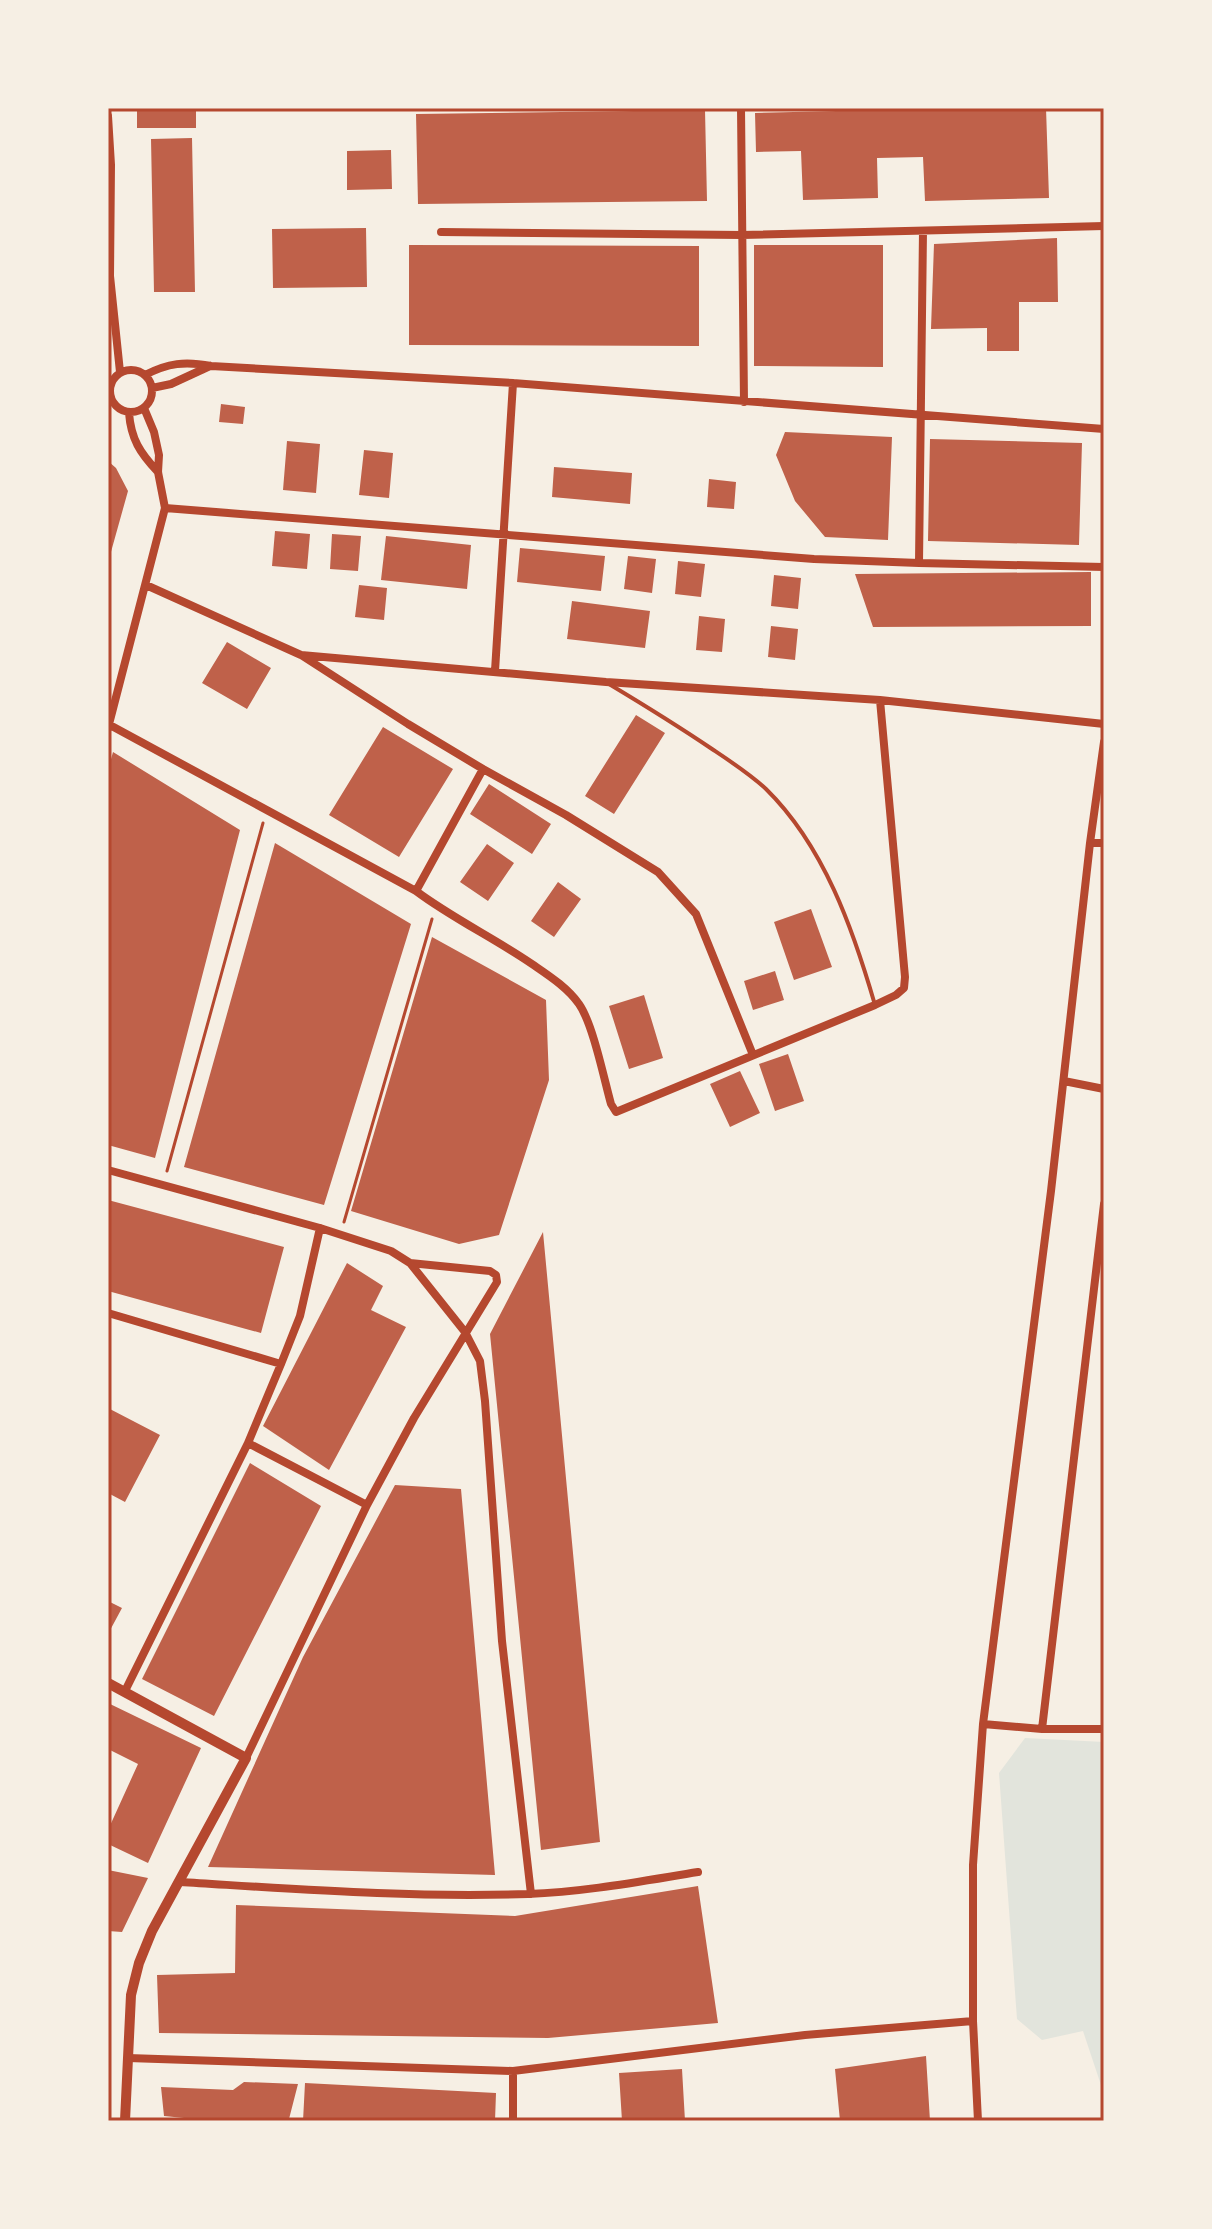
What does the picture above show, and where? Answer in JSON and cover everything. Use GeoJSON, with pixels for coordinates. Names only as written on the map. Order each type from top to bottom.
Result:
{"type":"FeatureCollection","features":[{"type":"Feature","properties":{"kind":"street"},"geometry":{"type":"LineString","coordinates":[[741,108],[744,402]]}},
{"type":"Feature","properties":{"kind":"street"},"geometry":{"type":"LineString","coordinates":[[108,116],[110,276],[120,372]]}},
{"type":"Feature","properties":{"kind":"street"},"geometry":{"type":"LineString","coordinates":[[441,232],[742,235],[1104,226]]}},
{"type":"Feature","properties":{"kind":"street"},"geometry":{"type":"LineString","coordinates":[[919,563],[923,231]]}},
{"type":"Feature","properties":{"kind":"street"},"geometry":{"type":"LineString","coordinates":[[145,375],[178,362],[513,383],[1104,429]]}},
{"type":"Feature","properties":{"kind":"street"},"geometry":{"type":"LineString","coordinates":[[152,388],[171,384],[211,366]]}},
{"type":"Feature","properties":{"kind":"street"},"geometry":{"type":"LineString","coordinates":[[129,369],[145,375],[152,388],[151,399],[144,408],[129,413],[118,409],[111,401],[108,390],[114,377],[129,369]]}},
{"type":"Feature","properties":{"kind":"street"},"geometry":{"type":"LineString","coordinates":[[495,671],[513,383]]}},
{"type":"Feature","properties":{"kind":"street"},"geometry":{"type":"LineString","coordinates":[[144,408],[159,455],[158,472],[165,508],[108,726],[416,891],[557,980],[580,1005],[616,1112],[875,1005],[904,988],[880,700]]}},
{"type":"Feature","properties":{"kind":"street"},"geometry":{"type":"LineString","coordinates":[[108,413],[118,409]]}},
{"type":"Feature","properties":{"kind":"street"},"geometry":{"type":"LineString","coordinates":[[129,413],[131,431],[143,456],[158,472]]}},
{"type":"Feature","properties":{"kind":"street"},"geometry":{"type":"LineString","coordinates":[[165,508],[814,559],[1104,567]]}},
{"type":"Feature","properties":{"kind":"street"},"geometry":{"type":"LineString","coordinates":[[146,585],[301,655],[483,769],[566,815],[658,872],[696,914],[753,1055]]}},
{"type":"Feature","properties":{"kind":"street"},"geometry":{"type":"LineString","coordinates":[[301,655],[606,682],[880,700],[1104,724]]}},
{"type":"Feature","properties":{"kind":"street"},"geometry":{"type":"LineString","coordinates":[[978,2121],[973,2021],[973,1865],[983,1724],[1104,742]]}},
{"type":"Feature","properties":{"kind":"street"},"geometry":{"type":"LineString","coordinates":[[416,891],[483,769]]}},
{"type":"Feature","properties":{"kind":"street"},"geometry":{"type":"LineString","coordinates":[[1090,843],[1104,843]]}},
{"type":"Feature","properties":{"kind":"street"},"geometry":{"type":"LineString","coordinates":[[1064,1081],[1104,1089]]}},
{"type":"Feature","properties":{"kind":"street"},"geometry":{"type":"LineString","coordinates":[[108,1170],[320,1228],[391,1251],[410,1263],[465,1332],[480,1361],[485,1401],[502,1641],[531,1894]]}},
{"type":"Feature","properties":{"kind":"street"},"geometry":{"type":"LineString","coordinates":[[1042,1729],[1104,1204]]}},
{"type":"Feature","properties":{"kind":"street"},"geometry":{"type":"LineString","coordinates":[[125,1691],[248,1443],[300,1316],[320,1228]]}},
{"type":"Feature","properties":{"kind":"street"},"geometry":{"type":"LineString","coordinates":[[125,2121],[131,1995],[152,1931],[246,1758],[367,1505],[465,1332],[497,1282],[496,1275],[490,1271],[410,1263]]}},
{"type":"Feature","properties":{"kind":"street"},"geometry":{"type":"LineString","coordinates":[[108,1313],[281,1364]]}},
{"type":"Feature","properties":{"kind":"street"},"geometry":{"type":"LineString","coordinates":[[248,1443],[367,1505]]}},
{"type":"Feature","properties":{"kind":"street"},"geometry":{"type":"LineString","coordinates":[[108,1683],[246,1758]]}},
{"type":"Feature","properties":{"kind":"street"},"geometry":{"type":"LineString","coordinates":[[983,1724],[1042,1729],[1104,1729]]}},
{"type":"Feature","properties":{"kind":"street"},"geometry":{"type":"LineString","coordinates":[[180,1882],[376,1894],[531,1894],[698,1872]]}},
{"type":"Feature","properties":{"kind":"street"},"geometry":{"type":"LineString","coordinates":[[128,2058],[513,2071],[805,2035],[973,2021]]}},
{"type":"Feature","properties":{"kind":"street"},"geometry":{"type":"LineString","coordinates":[[513,2071],[513,2121]]}},
{"type":"Feature","properties":{"kind":"lane"},"geometry":{"type":"LineString","coordinates":[[606,682],[734,764],[765,789],[792,820],[835,894],[858,947],[875,1005]]}},
{"type":"Feature","properties":{"kind":"path"},"geometry":{"type":"LineString","coordinates":[[163,1186],[267,811]]}},
{"type":"Feature","properties":{"kind":"path"},"geometry":{"type":"LineString","coordinates":[[340,1234],[436,906]]}},
{"type":"Feature","properties":{"kind":"shaded area"},"geometry":{"type":"Polygon","coordinates":[[[1025,1738],[1104,1742],[1104,2094],[1083,2031],[1042,2040],[1017,2019],[999,1773],[1025,1738]]]}},
{"type":"Feature","properties":{"kind":"building"},"geometry":{"type":"Polygon","coordinates":[[[137,108],[196,108],[196,128],[137,128],[137,108]]]}},
{"type":"Feature","properties":{"kind":"building"},"geometry":{"type":"Polygon","coordinates":[[[1046,108],[1049,198],[925,201],[923,157],[877,158],[878,198],[803,200],[801,151],[756,152],[755,113],[1046,108]]]}},
{"type":"Feature","properties":{"kind":"building"},"geometry":{"type":"Polygon","coordinates":[[[705,110],[707,201],[418,204],[416,114],[705,110]]]}},
{"type":"Feature","properties":{"kind":"building"},"geometry":{"type":"Polygon","coordinates":[[[192,138],[195,292],[154,292],[151,139],[192,138]]]}},
{"type":"Feature","properties":{"kind":"building"},"geometry":{"type":"Polygon","coordinates":[[[391,150],[392,189],[347,190],[347,151],[391,150]]]}},
{"type":"Feature","properties":{"kind":"building"},"geometry":{"type":"Polygon","coordinates":[[[366,228],[367,287],[273,288],[272,229],[366,228]]]}},
{"type":"Feature","properties":{"kind":"building"},"geometry":{"type":"Polygon","coordinates":[[[1057,238],[1058,302],[1019,302],[1019,351],[987,351],[987,328],[931,329],[934,244],[1057,238]]]}},
{"type":"Feature","properties":{"kind":"building"},"geometry":{"type":"Polygon","coordinates":[[[409,245],[699,246],[699,346],[409,345],[409,245]]]}},
{"type":"Feature","properties":{"kind":"building"},"geometry":{"type":"Polygon","coordinates":[[[754,245],[883,245],[883,367],[754,366],[754,245]]]}},
{"type":"Feature","properties":{"kind":"building"},"geometry":{"type":"Polygon","coordinates":[[[221,404],[245,407],[243,424],[219,422],[221,404]]]}},
{"type":"Feature","properties":{"kind":"building"},"geometry":{"type":"Polygon","coordinates":[[[785,432],[892,437],[888,540],[825,537],[795,501],[776,455],[785,432]]]}},
{"type":"Feature","properties":{"kind":"building"},"geometry":{"type":"Polygon","coordinates":[[[930,439],[1082,443],[1079,545],[928,541],[930,439]]]}},
{"type":"Feature","properties":{"kind":"building"},"geometry":{"type":"Polygon","coordinates":[[[287,441],[320,444],[316,493],[283,490],[287,441]]]}},
{"type":"Feature","properties":{"kind":"building"},"geometry":{"type":"Polygon","coordinates":[[[364,450],[393,453],[389,498],[359,495],[364,450]]]}},
{"type":"Feature","properties":{"kind":"building"},"geometry":{"type":"Polygon","coordinates":[[[108,461],[116,468],[128,491],[109,559],[108,461]]]}},
{"type":"Feature","properties":{"kind":"building"},"geometry":{"type":"Polygon","coordinates":[[[554,467],[632,473],[630,504],[552,497],[554,467]]]}},
{"type":"Feature","properties":{"kind":"building"},"geometry":{"type":"Polygon","coordinates":[[[709,479],[736,482],[734,509],[707,507],[709,479]]]}},
{"type":"Feature","properties":{"kind":"building"},"geometry":{"type":"Polygon","coordinates":[[[275,531],[310,534],[307,569],[272,566],[275,531]]]}},
{"type":"Feature","properties":{"kind":"building"},"geometry":{"type":"Polygon","coordinates":[[[332,534],[361,536],[358,571],[330,569],[332,534]]]}},
{"type":"Feature","properties":{"kind":"building"},"geometry":{"type":"Polygon","coordinates":[[[386,536],[471,545],[467,589],[381,580],[386,536]]]}},
{"type":"Feature","properties":{"kind":"building"},"geometry":{"type":"Polygon","coordinates":[[[520,548],[605,556],[601,591],[517,582],[520,548]]]}},
{"type":"Feature","properties":{"kind":"building"},"geometry":{"type":"Polygon","coordinates":[[[628,556],[656,559],[652,593],[624,589],[628,556]]]}},
{"type":"Feature","properties":{"kind":"building"},"geometry":{"type":"Polygon","coordinates":[[[678,561],[705,564],[701,597],[675,594],[678,561]]]}},
{"type":"Feature","properties":{"kind":"building"},"geometry":{"type":"Polygon","coordinates":[[[1091,572],[1091,626],[873,627],[855,574],[1091,572]]]}},
{"type":"Feature","properties":{"kind":"building"},"geometry":{"type":"Polygon","coordinates":[[[774,575],[801,578],[798,609],[771,606],[774,575]]]}},
{"type":"Feature","properties":{"kind":"building"},"geometry":{"type":"Polygon","coordinates":[[[359,585],[387,588],[384,620],[355,617],[359,585]]]}},
{"type":"Feature","properties":{"kind":"building"},"geometry":{"type":"Polygon","coordinates":[[[572,601],[650,611],[645,648],[567,639],[572,601]]]}},
{"type":"Feature","properties":{"kind":"building"},"geometry":{"type":"Polygon","coordinates":[[[699,616],[725,619],[722,652],[696,650],[699,616]]]}},
{"type":"Feature","properties":{"kind":"building"},"geometry":{"type":"Polygon","coordinates":[[[771,626],[798,629],[795,660],[768,657],[771,626]]]}},
{"type":"Feature","properties":{"kind":"building"},"geometry":{"type":"Polygon","coordinates":[[[227,642],[271,668],[247,709],[202,683],[227,642]]]}},
{"type":"Feature","properties":{"kind":"building"},"geometry":{"type":"Polygon","coordinates":[[[636,715],[665,733],[614,814],[585,796],[636,715]]]}},
{"type":"Feature","properties":{"kind":"building"},"geometry":{"type":"Polygon","coordinates":[[[383,727],[453,769],[399,857],[329,815],[383,727]]]}},
{"type":"Feature","properties":{"kind":"building"},"geometry":{"type":"Polygon","coordinates":[[[113,752],[240,830],[155,1158],[108,1145],[108,770],[113,752]]]}},
{"type":"Feature","properties":{"kind":"building"},"geometry":{"type":"Polygon","coordinates":[[[489,784],[551,824],[532,854],[470,814],[489,784]]]}},
{"type":"Feature","properties":{"kind":"building"},"geometry":{"type":"Polygon","coordinates":[[[275,843],[411,924],[324,1205],[184,1167],[275,843]]]}},
{"type":"Feature","properties":{"kind":"building"},"geometry":{"type":"Polygon","coordinates":[[[487,844],[514,863],[488,901],[460,882],[487,844]]]}},
{"type":"Feature","properties":{"kind":"building"},"geometry":{"type":"Polygon","coordinates":[[[558,882],[581,899],[554,937],[531,921],[558,882]]]}},
{"type":"Feature","properties":{"kind":"building"},"geometry":{"type":"Polygon","coordinates":[[[811,909],[832,967],[794,980],[774,922],[811,909]]]}},
{"type":"Feature","properties":{"kind":"building"},"geometry":{"type":"Polygon","coordinates":[[[432,937],[546,1000],[549,1080],[499,1235],[459,1244],[351,1211],[432,937]]]}},
{"type":"Feature","properties":{"kind":"building"},"geometry":{"type":"Polygon","coordinates":[[[775,971],[784,1000],[753,1010],[744,981],[775,971]]]}},
{"type":"Feature","properties":{"kind":"building"},"geometry":{"type":"Polygon","coordinates":[[[644,995],[663,1058],[629,1069],[609,1006],[644,995]]]}},
{"type":"Feature","properties":{"kind":"building"},"geometry":{"type":"Polygon","coordinates":[[[788,1054],[804,1101],[775,1111],[759,1064],[788,1054]]]}},
{"type":"Feature","properties":{"kind":"building"},"geometry":{"type":"Polygon","coordinates":[[[740,1071],[760,1113],[730,1127],[710,1084],[740,1071]]]}},
{"type":"Feature","properties":{"kind":"building"},"geometry":{"type":"Polygon","coordinates":[[[108,1200],[284,1247],[261,1333],[108,1291],[108,1200]]]}},
{"type":"Feature","properties":{"kind":"building"},"geometry":{"type":"Polygon","coordinates":[[[543,1232],[600,1842],[541,1850],[490,1334],[543,1232]]]}},
{"type":"Feature","properties":{"kind":"building"},"geometry":{"type":"Polygon","coordinates":[[[347,1263],[383,1286],[371,1310],[406,1327],[329,1470],[263,1426],[347,1263]]]}},
{"type":"Feature","properties":{"kind":"building"},"geometry":{"type":"Polygon","coordinates":[[[108,1408],[160,1435],[125,1502],[108,1493],[108,1408]]]}},
{"type":"Feature","properties":{"kind":"building"},"geometry":{"type":"Polygon","coordinates":[[[250,1463],[321,1506],[214,1716],[142,1679],[250,1463]]]}},
{"type":"Feature","properties":{"kind":"building"},"geometry":{"type":"Polygon","coordinates":[[[395,1485],[461,1489],[495,1875],[208,1867],[303,1657],[395,1485]]]}},
{"type":"Feature","properties":{"kind":"building"},"geometry":{"type":"Polygon","coordinates":[[[108,1601],[122,1608],[108,1634],[108,1601]]]}},
{"type":"Feature","properties":{"kind":"building"},"geometry":{"type":"Polygon","coordinates":[[[108,1703],[201,1748],[148,1863],[108,1844],[108,1830],[138,1764],[108,1749],[108,1703]]]}},
{"type":"Feature","properties":{"kind":"building"},"geometry":{"type":"Polygon","coordinates":[[[108,1870],[148,1878],[122,1932],[108,1931],[108,1870]]]}},
{"type":"Feature","properties":{"kind":"building"},"geometry":{"type":"Polygon","coordinates":[[[698,1886],[718,2023],[548,2038],[159,2033],[157,1975],[235,1973],[236,1905],[515,1916],[698,1886]]]}},
{"type":"Feature","properties":{"kind":"building"},"geometry":{"type":"Polygon","coordinates":[[[926,2056],[930,2121],[840,2121],[835,2069],[926,2056]]]}},
{"type":"Feature","properties":{"kind":"building"},"geometry":{"type":"Polygon","coordinates":[[[682,2069],[685,2121],[622,2121],[619,2073],[682,2069]]]}},
{"type":"Feature","properties":{"kind":"building"},"geometry":{"type":"Polygon","coordinates":[[[244,2082],[298,2084],[289,2119],[193,2121],[164,2116],[161,2087],[233,2090],[244,2082]]]}},
{"type":"Feature","properties":{"kind":"building"},"geometry":{"type":"Polygon","coordinates":[[[305,2083],[496,2093],[495,2121],[303,2121],[305,2083]]]}}]}
